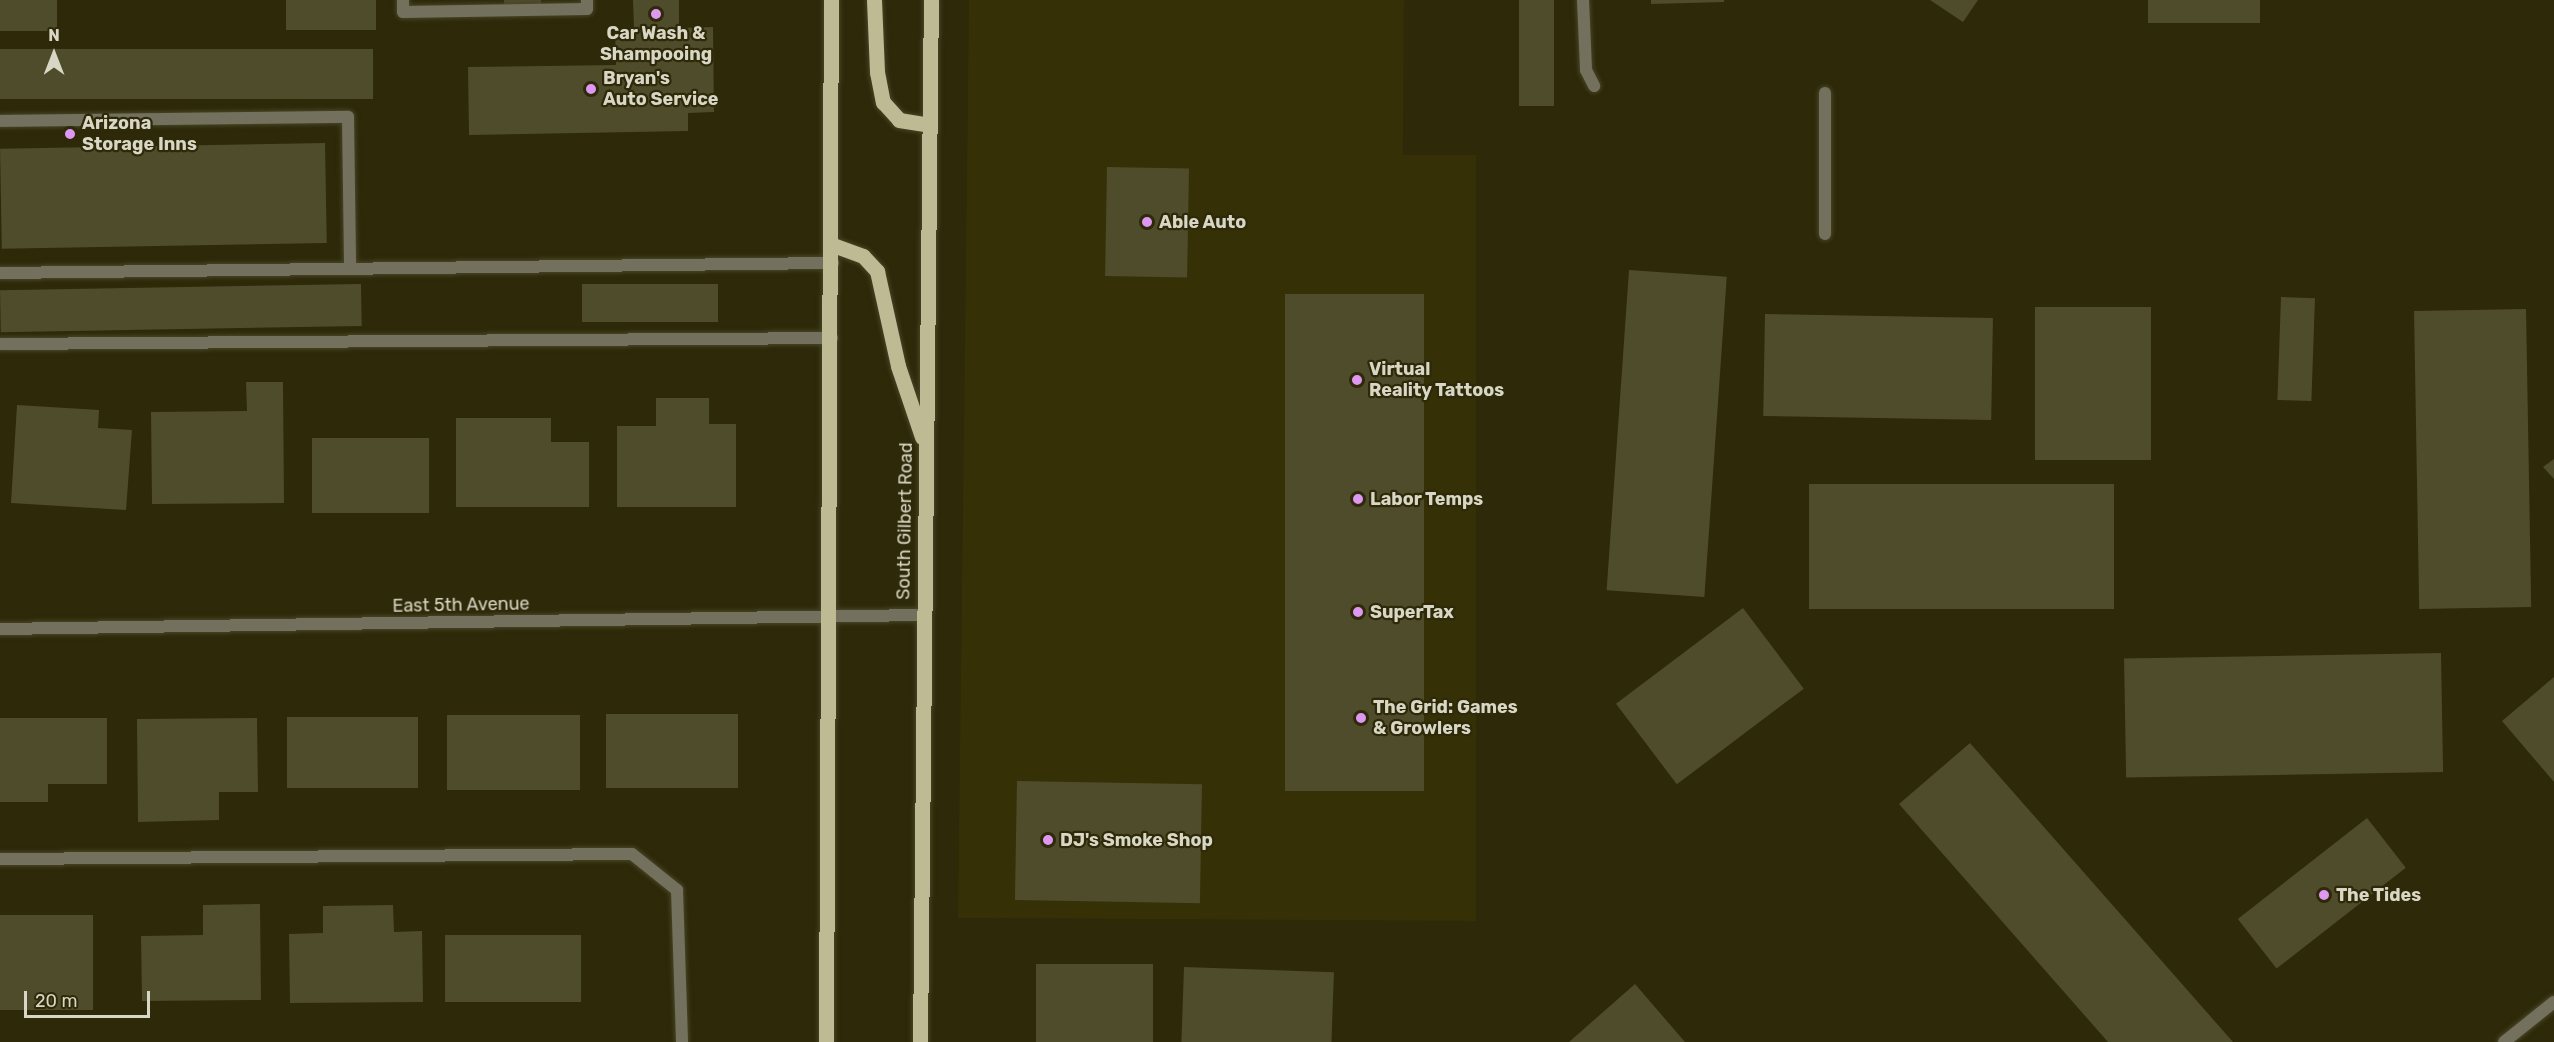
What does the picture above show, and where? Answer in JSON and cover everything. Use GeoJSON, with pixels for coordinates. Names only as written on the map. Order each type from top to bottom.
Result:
{"type":"FeatureCollection","features":[{"type":"Feature","properties":{"kind":"main road"},"geometry":{"type":"LineString","coordinates":[[826,1042],[833,263],[831,0]]}},
{"type":"Feature","properties":{"kind":"main road"},"geometry":{"type":"LineString","coordinates":[[874,0],[877,72],[883,102],[899,120],[930,124]]}},
{"type":"Feature","properties":{"kind":"main road","name":"South Gilbert Road"},"geometry":{"type":"LineString","coordinates":[[920,1042],[922,615],[931,0]]}},
{"type":"Feature","properties":{"kind":"main road"},"geometry":{"type":"LineString","coordinates":[[833,245],[863,256],[877,271],[898,366],[926,446]]}},
{"type":"Feature","properties":{"kind":"street"},"geometry":{"type":"LineString","coordinates":[[403,0],[403,12],[487,5],[587,9],[587,0]]}},
{"type":"Feature","properties":{"kind":"street"},"geometry":{"type":"LineString","coordinates":[[1583,0],[1586,70],[1594,86]]}},
{"type":"Feature","properties":{"kind":"street"},"geometry":{"type":"LineString","coordinates":[[1825,93],[1825,234]]}},
{"type":"Feature","properties":{"kind":"street"},"geometry":{"type":"LineString","coordinates":[[0,121],[348,117],[350,269]]}},
{"type":"Feature","properties":{"kind":"street"},"geometry":{"type":"LineString","coordinates":[[0,273],[833,263]]}},
{"type":"Feature","properties":{"kind":"street"},"geometry":{"type":"LineString","coordinates":[[0,344],[832,338]]}},
{"type":"Feature","properties":{"kind":"street","name":"East 5th Avenue"},"geometry":{"type":"LineString","coordinates":[[0,629],[922,615]]}},
{"type":"Feature","properties":{"kind":"street"},"geometry":{"type":"LineString","coordinates":[[0,859],[632,854],[677,890],[682,1042]]}},
{"type":"Feature","properties":{"kind":"street"},"geometry":{"type":"LineString","coordinates":[[2504,1042],[2554,1002]]}},
{"type":"Feature","properties":{"kind":"shaded area"},"geometry":{"type":"Polygon","coordinates":[[[969,0],[1404,0],[1403,155],[1476,155],[1476,921],[958,918],[969,0]]]}},
{"type":"Feature","properties":{"kind":"building"},"geometry":{"type":"Polygon","coordinates":[[[0,0],[57,0],[57,31],[0,31],[0,0]]]}},
{"type":"Feature","properties":{"kind":"building"},"geometry":{"type":"Polygon","coordinates":[[[286,0],[376,0],[376,30],[286,30],[286,0]]]}},
{"type":"Feature","properties":{"kind":"building"},"geometry":{"type":"Polygon","coordinates":[[[504,0],[541,0],[541,4],[504,4],[504,0]]]}},
{"type":"Feature","properties":{"kind":"building","name":"Bryan's Auto Service"},"geometry":{"type":"Polygon","coordinates":[[[633,0],[679,0],[679,28],[713,27],[714,112],[688,113],[688,131],[469,135],[468,67],[616,65],[615,29],[634,29],[633,0]]]}},
{"type":"Feature","properties":{"kind":"building"},"geometry":{"type":"Polygon","coordinates":[[[1519,0],[1554,0],[1554,106],[1519,106],[1519,0]]]}},
{"type":"Feature","properties":{"kind":"building"},"geometry":{"type":"Polygon","coordinates":[[[1651,0],[1724,0],[1724,2],[1651,4],[1651,0]]]}},
{"type":"Feature","properties":{"kind":"building"},"geometry":{"type":"Polygon","coordinates":[[[1930,0],[1978,0],[1963,22],[1930,0]]]}},
{"type":"Feature","properties":{"kind":"building"},"geometry":{"type":"Polygon","coordinates":[[[2148,0],[2260,0],[2260,23],[2148,23],[2148,0]]]}},
{"type":"Feature","properties":{"kind":"building"},"geometry":{"type":"Polygon","coordinates":[[[0,49],[373,49],[373,99],[0,99],[0,49]]]}},
{"type":"Feature","properties":{"kind":"building"},"geometry":{"type":"Polygon","coordinates":[[[325,143],[327,243],[2,249],[0,149],[325,143]]]}},
{"type":"Feature","properties":{"kind":"building","name":"Able Auto"},"geometry":{"type":"Polygon","coordinates":[[[1107,167],[1189,168],[1187,277],[1105,276],[1107,167]]]}},
{"type":"Feature","properties":{"kind":"building"},"geometry":{"type":"Polygon","coordinates":[[[1629,270],[1727,277],[1704,597],[1607,590],[1629,270]]]}},
{"type":"Feature","properties":{"kind":"building"},"geometry":{"type":"Polygon","coordinates":[[[361,284],[362,326],[1,332],[0,290],[361,284]]]}},
{"type":"Feature","properties":{"kind":"building"},"geometry":{"type":"Polygon","coordinates":[[[582,284],[718,284],[718,322],[582,322],[582,284]]]}},
{"type":"Feature","properties":{"kind":"building"},"geometry":{"type":"Polygon","coordinates":[[[1285,294],[1424,294],[1424,791],[1285,791],[1285,294]]]}},
{"type":"Feature","properties":{"kind":"building"},"geometry":{"type":"Polygon","coordinates":[[[2281,297],[2315,298],[2311,401],[2277,400],[2281,297]]]}},
{"type":"Feature","properties":{"kind":"building"},"geometry":{"type":"Polygon","coordinates":[[[2035,307],[2151,307],[2151,460],[2035,460],[2035,307]]]}},
{"type":"Feature","properties":{"kind":"building"},"geometry":{"type":"Polygon","coordinates":[[[2526,309],[2531,607],[2419,609],[2414,311],[2526,309]]]}},
{"type":"Feature","properties":{"kind":"building"},"geometry":{"type":"Polygon","coordinates":[[[1765,314],[1993,318],[1991,420],[1763,416],[1765,314]]]}},
{"type":"Feature","properties":{"kind":"building"},"geometry":{"type":"Polygon","coordinates":[[[246,382],[283,382],[284,503],[152,504],[151,412],[247,411],[246,382]]]}},
{"type":"Feature","properties":{"kind":"building"},"geometry":{"type":"Polygon","coordinates":[[[656,398],[709,398],[709,424],[736,424],[736,507],[617,507],[617,426],[656,426],[656,398]]]}},
{"type":"Feature","properties":{"kind":"building"},"geometry":{"type":"Polygon","coordinates":[[[17,405],[99,410],[98,428],[132,430],[126,510],[11,503],[17,405]]]}},
{"type":"Feature","properties":{"kind":"building"},"geometry":{"type":"Polygon","coordinates":[[[456,418],[551,418],[551,442],[589,442],[589,507],[456,507],[456,418]]]}},
{"type":"Feature","properties":{"kind":"building"},"geometry":{"type":"Polygon","coordinates":[[[312,438],[429,438],[429,513],[312,513],[312,438]]]}},
{"type":"Feature","properties":{"kind":"building"},"geometry":{"type":"Polygon","coordinates":[[[2554,459],[2554,479],[2543,467],[2554,459]]]}},
{"type":"Feature","properties":{"kind":"building"},"geometry":{"type":"Polygon","coordinates":[[[1809,484],[2114,484],[2114,609],[1809,609],[1809,484]]]}},
{"type":"Feature","properties":{"kind":"building"},"geometry":{"type":"Polygon","coordinates":[[[1743,608],[1804,689],[1677,784],[1616,704],[1743,608]]]}},
{"type":"Feature","properties":{"kind":"building"},"geometry":{"type":"Polygon","coordinates":[[[2441,653],[2443,772],[2126,778],[2124,659],[2441,653]]]}},
{"type":"Feature","properties":{"kind":"building"},"geometry":{"type":"Polygon","coordinates":[[[2554,677],[2554,782],[2502,721],[2554,677]]]}},
{"type":"Feature","properties":{"kind":"building"},"geometry":{"type":"Polygon","coordinates":[[[606,714],[738,714],[738,788],[606,788],[606,714]]]}},
{"type":"Feature","properties":{"kind":"building"},"geometry":{"type":"Polygon","coordinates":[[[447,715],[580,715],[580,790],[447,790],[447,715]]]}},
{"type":"Feature","properties":{"kind":"building"},"geometry":{"type":"Polygon","coordinates":[[[287,717],[418,717],[418,788],[287,788],[287,717]]]}},
{"type":"Feature","properties":{"kind":"building"},"geometry":{"type":"Polygon","coordinates":[[[0,718],[107,718],[107,784],[48,784],[48,802],[0,802],[0,718]]]}},
{"type":"Feature","properties":{"kind":"building"},"geometry":{"type":"Polygon","coordinates":[[[257,718],[258,792],[219,792],[219,820],[138,822],[137,719],[257,718]]]}},
{"type":"Feature","properties":{"kind":"building"},"geometry":{"type":"Polygon","coordinates":[[[1970,743],[2233,1042],[2108,1042],[1899,804],[1970,743]]]}},
{"type":"Feature","properties":{"kind":"building"},"geometry":{"type":"Polygon","coordinates":[[[1017,781],[1202,784],[1200,903],[1015,900],[1017,781]]]}},
{"type":"Feature","properties":{"kind":"building","name":"The Tides"},"geometry":{"type":"Polygon","coordinates":[[[2367,818],[2406,868],[2277,969],[2238,919],[2367,818]]]}},
{"type":"Feature","properties":{"kind":"building"},"geometry":{"type":"Polygon","coordinates":[[[260,904],[261,1000],[142,1001],[141,936],[203,935],[203,905],[260,904]]]}},
{"type":"Feature","properties":{"kind":"building"},"geometry":{"type":"Polygon","coordinates":[[[393,905],[394,932],[422,931],[423,1002],[290,1003],[289,934],[323,933],[323,906],[393,905]]]}},
{"type":"Feature","properties":{"kind":"building"},"geometry":{"type":"Polygon","coordinates":[[[0,915],[93,915],[93,1010],[0,1010],[0,915]]]}},
{"type":"Feature","properties":{"kind":"building"},"geometry":{"type":"Polygon","coordinates":[[[445,935],[581,935],[581,1002],[445,1002],[445,935]]]}},
{"type":"Feature","properties":{"kind":"building"},"geometry":{"type":"Polygon","coordinates":[[[1036,964],[1153,964],[1153,1042],[1036,1042],[1036,964]]]}},
{"type":"Feature","properties":{"kind":"building"},"geometry":{"type":"Polygon","coordinates":[[[1184,967],[1334,972],[1331,1042],[1181,1042],[1184,967]]]}},
{"type":"Feature","properties":{"kind":"building"},"geometry":{"type":"Polygon","coordinates":[[[1635,984],[1685,1042],[1569,1042],[1635,984]]]}},
{"type":"Feature","properties":{"kind":"place","name":"Car Wash & Shampooing"},"geometry":{"type":"Point","coordinates":[656,14]}},
{"type":"Feature","properties":{"kind":"place","name":"Bryan's Auto Service"},"geometry":{"type":"Point","coordinates":[591,89]}},
{"type":"Feature","properties":{"kind":"place","name":"Arizona Storage Inns"},"geometry":{"type":"Point","coordinates":[70,134]}},
{"type":"Feature","properties":{"kind":"place","name":"Able Auto"},"geometry":{"type":"Point","coordinates":[1147,222]}},
{"type":"Feature","properties":{"kind":"place","name":"Virtual Reality Tattoos"},"geometry":{"type":"Point","coordinates":[1357,380]}},
{"type":"Feature","properties":{"kind":"place","name":"Labor Temps"},"geometry":{"type":"Point","coordinates":[1358,499]}},
{"type":"Feature","properties":{"kind":"place","name":"SuperTax"},"geometry":{"type":"Point","coordinates":[1358,612]}},
{"type":"Feature","properties":{"kind":"place","name":"The Grid: Games & Growlers"},"geometry":{"type":"Point","coordinates":[1361,718]}},
{"type":"Feature","properties":{"kind":"place","name":"DJ's Smoke Shop"},"geometry":{"type":"Point","coordinates":[1048,840]}},
{"type":"Feature","properties":{"kind":"place","name":"The Tides"},"geometry":{"type":"Point","coordinates":[2324,895]}}]}
